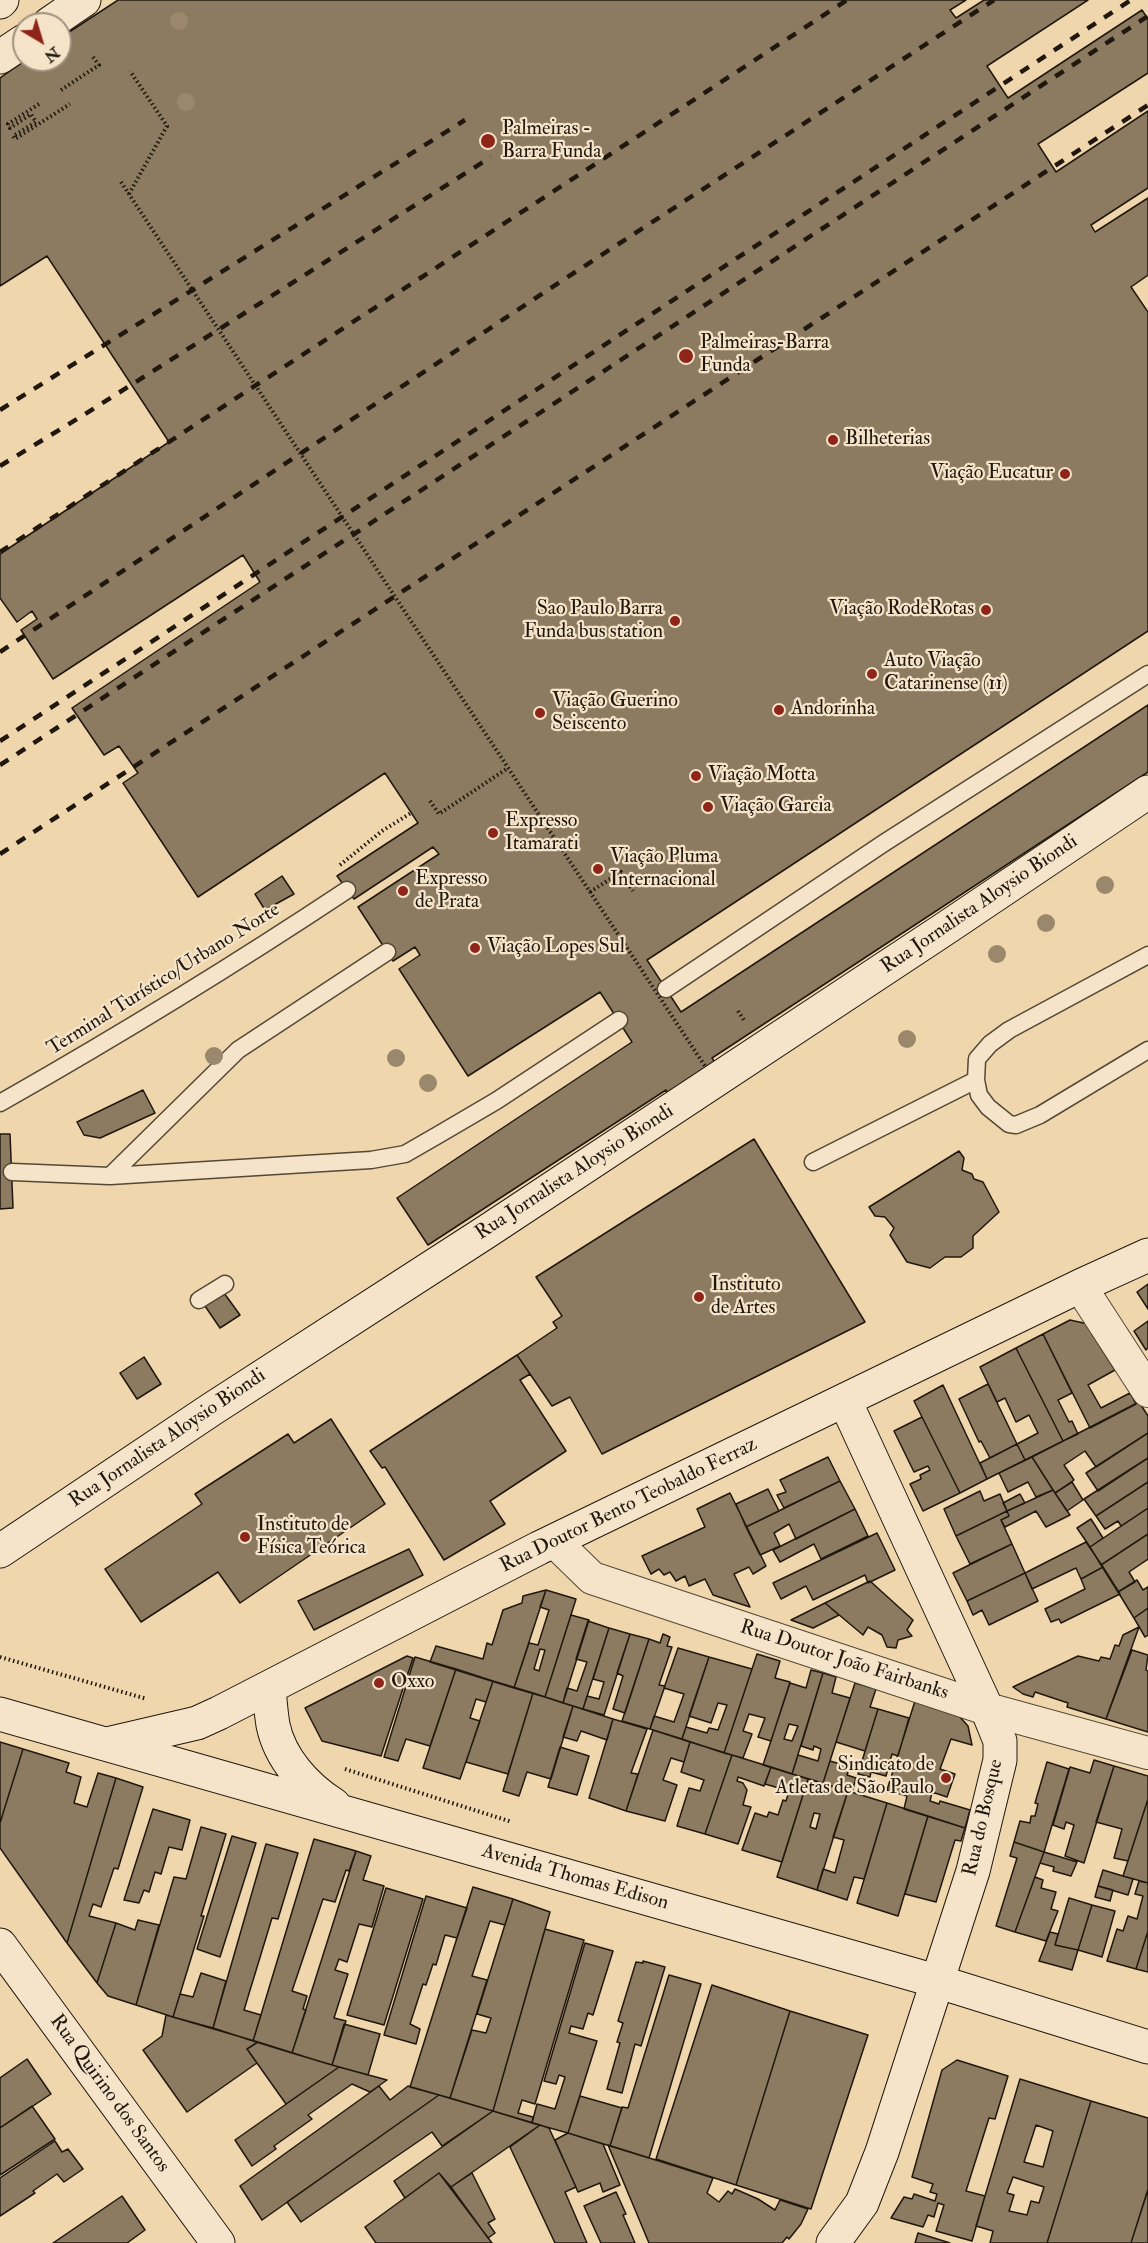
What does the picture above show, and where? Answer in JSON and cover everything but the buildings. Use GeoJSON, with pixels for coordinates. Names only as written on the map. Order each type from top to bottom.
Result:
{"type":"FeatureCollection","features":[{"type":"Feature","properties":{"kind":"street"},"geometry":{"type":"LineString","coordinates":[[66,12],[84,0]]}},
{"type":"Feature","properties":{"kind":"street","name":"Rua Jornalista Aloysio Biondi"},"geometry":{"type":"LineString","coordinates":[[0,1551],[212,1409],[486,1232],[917,948],[1148,792]]}},
{"type":"Feature","properties":{"kind":"street","name":"Rua Doutor Bento Teobaldo Ferraz"},"geometry":{"type":"LineString","coordinates":[[106,1744],[197,1723],[554,1541],[1148,1255]]}},
{"type":"Feature","properties":{"kind":"street"},"geometry":{"type":"LineString","coordinates":[[1080,1286],[1148,1391]]}},
{"type":"Feature","properties":{"kind":"street","name":"Rua do Bosque"},"geometry":{"type":"LineString","coordinates":[[833,2243],[862,2203],[882,2152],[973,1871],[1000,1760],[1000,1741],[987,1709],[845,1401]]}},
{"type":"Feature","properties":{"kind":"street","name":"Rua Doutor João Fairbanks"},"geometry":{"type":"LineString","coordinates":[[554,1541],[592,1578],[987,1709],[1148,1753]]}},
{"type":"Feature","properties":{"kind":"street"},"geometry":{"type":"LineString","coordinates":[[269,1688],[273,1726],[284,1754],[295,1770],[311,1786],[348,1814]]}},
{"type":"Feature","properties":{"kind":"street","name":"Avenida Thomas Edison"},"geometry":{"type":"LineString","coordinates":[[3,1713],[348,1814],[936,1981],[1148,2046]]}},
{"type":"Feature","properties":{"kind":"street","name":"Rua Quirino dos Santos"},"geometry":{"type":"LineString","coordinates":[[0,1944],[218,2243]]}},
{"type":"Feature","properties":{"kind":"lane"},"geometry":{"type":"LineString","coordinates":[[666,989],[884,843],[1148,674]]}},
{"type":"Feature","properties":{"kind":"lane","name":"Terminal Turístico/Urbano Norte"},"geometry":{"type":"LineString","coordinates":[[0,1103],[84,1056],[268,942],[347,890]]}},
{"type":"Feature","properties":{"kind":"lane"},"geometry":{"type":"LineString","coordinates":[[110,1176],[238,1050],[387,952]]}},
{"type":"Feature","properties":{"kind":"lane"},"geometry":{"type":"LineString","coordinates":[[1148,955],[1009,1030],[990,1044],[977,1059],[975,1080],[979,1095],[988,1107],[1009,1124],[1016,1125],[1040,1115],[1148,1050]]}},
{"type":"Feature","properties":{"kind":"lane"},"geometry":{"type":"LineString","coordinates":[[12,1172],[110,1176],[371,1160],[405,1154],[496,1101],[619,1020]]}},
{"type":"Feature","properties":{"kind":"lane"},"geometry":{"type":"LineString","coordinates":[[813,1162],[975,1080]]}},
{"type":"Feature","properties":{"kind":"lane"},"geometry":{"type":"LineString","coordinates":[[199,1300],[225,1284]]}},
{"type":"Feature","properties":{"kind":"path"},"geometry":{"type":"LineString","coordinates":[[62,90],[99,65],[93,57]]}},
{"type":"Feature","properties":{"kind":"path"},"geometry":{"type":"LineString","coordinates":[[129,194],[167,126],[130,71]]}},
{"type":"Feature","properties":{"kind":"path"},"geometry":{"type":"LineString","coordinates":[[39,104],[8,124],[10,128],[31,114],[36,122],[14,136],[15,139],[70,104]]}},
{"type":"Feature","properties":{"kind":"path"},"geometry":{"type":"LineString","coordinates":[[121,182],[705,1066]]}},
{"type":"Feature","properties":{"kind":"path"},"geometry":{"type":"LineString","coordinates":[[430,801],[439,814],[508,768]]}},
{"type":"Feature","properties":{"kind":"path"},"geometry":{"type":"LineString","coordinates":[[590,892],[621,872],[633,891]]}},
{"type":"Feature","properties":{"kind":"path"},"geometry":{"type":"LineString","coordinates":[[738,1011],[744,1021]]}},
{"type":"Feature","properties":{"kind":"path"},"geometry":{"type":"LineString","coordinates":[[0,1658],[154,1701]]}},
{"type":"Feature","properties":{"kind":"railway"},"geometry":{"type":"LineString","coordinates":[[0,552],[847,0]]}},
{"type":"Feature","properties":{"kind":"railway"},"geometry":{"type":"LineString","coordinates":[[0,652],[560,282],[994,0]]}},
{"type":"Feature","properties":{"kind":"railway"},"geometry":{"type":"LineString","coordinates":[[0,741],[1131,0]]}},
{"type":"Feature","properties":{"kind":"railway"},"geometry":{"type":"LineString","coordinates":[[0,765],[1148,16]]}},
{"type":"Feature","properties":{"kind":"railway"},"geometry":{"type":"LineString","coordinates":[[0,854],[1148,105]]}},
{"type":"Feature","properties":{"kind":"railway"},"geometry":{"type":"LineString","coordinates":[[0,410],[465,120]]}},
{"type":"Feature","properties":{"kind":"railway"},"geometry":{"type":"LineString","coordinates":[[0,466],[491,157]]}},
{"type":"Feature","properties":{"kind":"place","name":"Palmeiras - Barra Funda"},"geometry":{"type":"Point","coordinates":[488,141]}},
{"type":"Feature","properties":{"kind":"place","name":"Palmeiras-Barra Funda"},"geometry":{"type":"Point","coordinates":[686,356]}},
{"type":"Feature","properties":{"kind":"place","name":"Bilheterias"},"geometry":{"type":"Point","coordinates":[833,440]}},
{"type":"Feature","properties":{"kind":"place","name":"Viação Eucatur"},"geometry":{"type":"Point","coordinates":[1065,474]}},
{"type":"Feature","properties":{"kind":"place","name":"Viação RodeRotas"},"geometry":{"type":"Point","coordinates":[986,610]}},
{"type":"Feature","properties":{"kind":"place","name":"Sao Paulo Barra Funda bus station"},"geometry":{"type":"Point","coordinates":[675,621]}},
{"type":"Feature","properties":{"kind":"place","name":"Auto Viação Catarinense (11)"},"geometry":{"type":"Point","coordinates":[872,674]}},
{"type":"Feature","properties":{"kind":"place","name":"Andorinha"},"geometry":{"type":"Point","coordinates":[779,710]}},
{"type":"Feature","properties":{"kind":"place","name":"Viação Guerino Seiscento"},"geometry":{"type":"Point","coordinates":[540,713]}},
{"type":"Feature","properties":{"kind":"place","name":"Viação Motta"},"geometry":{"type":"Point","coordinates":[696,776]}},
{"type":"Feature","properties":{"kind":"place","name":"Viação Garcia"},"geometry":{"type":"Point","coordinates":[708,807]}},
{"type":"Feature","properties":{"kind":"place","name":"Expresso Itamarati"},"geometry":{"type":"Point","coordinates":[493,833]}},
{"type":"Feature","properties":{"kind":"place","name":"Viação Pluma Internacional"},"geometry":{"type":"Point","coordinates":[598,869]}},
{"type":"Feature","properties":{"kind":"place","name":"Expresso de Prata"},"geometry":{"type":"Point","coordinates":[403,891]}},
{"type":"Feature","properties":{"kind":"place","name":"Viação Lopes Sul"},"geometry":{"type":"Point","coordinates":[475,948]}},
{"type":"Feature","properties":{"kind":"place","name":"Instituto de Artes"},"geometry":{"type":"Point","coordinates":[699,1297]}},
{"type":"Feature","properties":{"kind":"place","name":"Instituto de Física Teórica"},"geometry":{"type":"Point","coordinates":[245,1537]}},
{"type":"Feature","properties":{"kind":"place","name":"Oxxo"},"geometry":{"type":"Point","coordinates":[379,1683]}},
{"type":"Feature","properties":{"kind":"place","name":"Sindicato de Atletas de São Paulo"},"geometry":{"type":"Point","coordinates":[946,1778]}}]}
